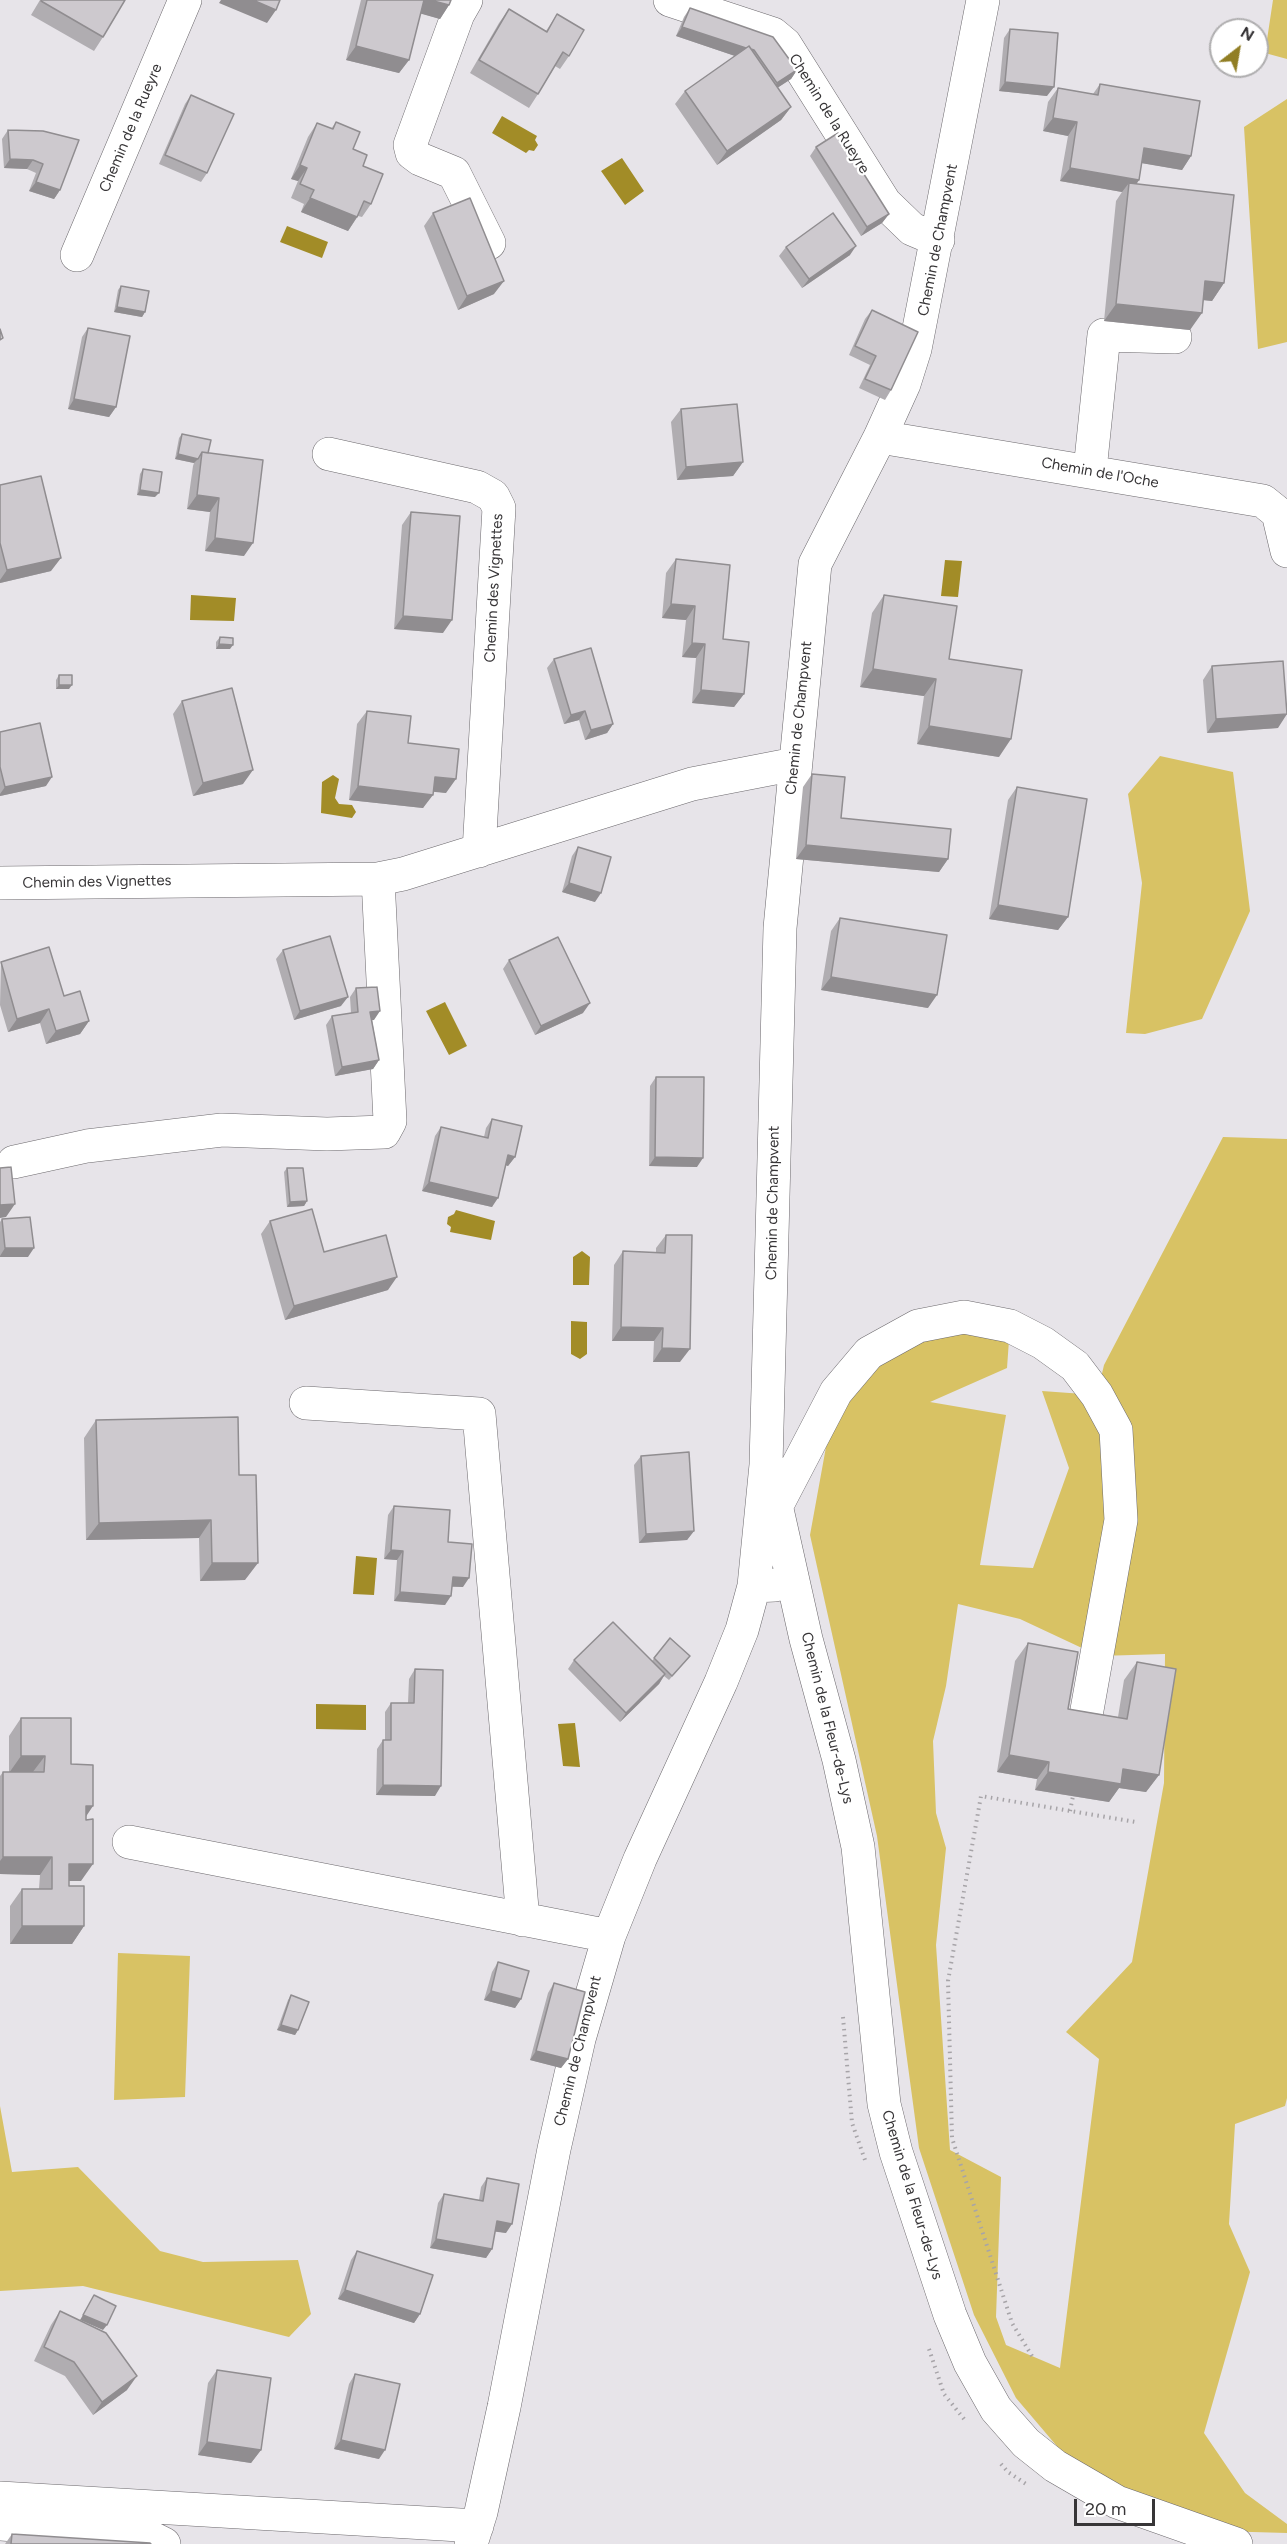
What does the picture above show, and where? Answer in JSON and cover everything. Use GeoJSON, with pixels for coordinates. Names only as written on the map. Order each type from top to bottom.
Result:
{"type":"FeatureCollection","features":[{"type":"Feature","properties":{"kind":"street","name":"Chemin de la Rueyre"},"geometry":{"type":"LineString","coordinates":[[77,255],[185,0]]}},
{"type":"Feature","properties":{"kind":"street"},"geometry":{"type":"LineString","coordinates":[[466,0],[410,145],[412,153],[420,159],[453,173],[489,243]]}},
{"type":"Feature","properties":{"kind":"street","name":"Chemin de la Rueyre"},"geometry":{"type":"LineString","coordinates":[[670,0],[773,34],[785,44],[885,202],[912,229],[938,240]]}},
{"type":"Feature","properties":{"kind":"street","name":"Chemin de Champvent"},"geometry":{"type":"LineString","coordinates":[[474,2536],[504,2407],[554,2149],[579,2039],[609,1936],[640,1859],[721,1682],[742,1630],[754,1586],[766,1465],[780,928],[815,564],[880,437],[904,384],[915,349],[983,0]]}},
{"type":"Feature","properties":{"kind":"street"},"geometry":{"type":"LineString","coordinates":[[1090,470],[1104,335],[1175,337]]}},
{"type":"Feature","properties":{"kind":"street","name":"Chemin de l'Oche"},"geometry":{"type":"LineString","coordinates":[[880,437],[1090,470],[1263,501],[1278,513],[1287,551]]}},
{"type":"Feature","properties":{"kind":"street","name":"Chemin des Vignettes"},"geometry":{"type":"LineString","coordinates":[[329,454],[477,487],[493,496],[499,508],[479,851]]}},
{"type":"Feature","properties":{"kind":"street","name":"Chemin des Vignettes"},"geometry":{"type":"LineString","coordinates":[[0,883],[378,879],[403,874],[692,784],[795,764]]}},
{"type":"Feature","properties":{"kind":"street"},"geometry":{"type":"LineString","coordinates":[[14,1162],[87,1146],[222,1130],[327,1134],[384,1132],[390,1121],[378,879]]}},
{"type":"Feature","properties":{"kind":"street"},"geometry":{"type":"LineString","coordinates":[[777,1505],[836,1392],[869,1353],[918,1326],[964,1317],[1010,1326],[1043,1343],[1075,1366],[1097,1395],[1116,1430],[1121,1520],[1085,1721]]}},
{"type":"Feature","properties":{"kind":"street"},"geometry":{"type":"LineString","coordinates":[[306,1403],[479,1414],[523,1920]]}},
{"type":"Feature","properties":{"kind":"street","name":"Chemin de Champvent"},"geometry":{"type":"LineString","coordinates":[[766,1465],[795,1589]]}},
{"type":"Feature","properties":{"kind":"street"},"geometry":{"type":"LineString","coordinates":[[754,1586],[776,1585],[795,1589]]}},
{"type":"Feature","properties":{"kind":"street","name":"Chemin de la Fleur-de-Lys"},"geometry":{"type":"LineString","coordinates":[[795,1589],[839,1760],[858,1847],[884,2104],[896,2152],[928,2250],[970,2363],[996,2409],[1026,2443],[1055,2466],[1117,2502],[1236,2544]]}},
{"type":"Feature","properties":{"kind":"street"},"geometry":{"type":"LineString","coordinates":[[129,1842],[609,1936]]}},
{"type":"Feature","properties":{"kind":"street"},"geometry":{"type":"LineString","coordinates":[[0,2498],[474,2536]]}},
{"type":"Feature","properties":{"kind":"street"},"geometry":{"type":"LineString","coordinates":[[0,2524],[144,2534],[164,2544]]}},
{"type":"Feature","properties":{"kind":"path"},"geometry":{"type":"LineString","coordinates":[[1032,2356],[1012,2323],[952,2138],[948,1981],[981,1796],[1136,1822]]}},
{"type":"Feature","properties":{"kind":"path"},"geometry":{"type":"LineString","coordinates":[[1070,1811],[1072,1796]]}},
{"type":"Feature","properties":{"kind":"shaded area"},"geometry":{"type":"Polygon","coordinates":[[[1273,0],[1287,0],[1287,59],[1269,54],[1269,26],[1273,0]]]}},
{"type":"Feature","properties":{"kind":"shaded area"},"geometry":{"type":"Polygon","coordinates":[[[1287,99],[1287,342],[1258,349],[1244,127],[1287,99]]]}},
{"type":"Feature","properties":{"kind":"shaded area"},"geometry":{"type":"Polygon","coordinates":[[[502,116],[537,136],[535,140],[538,145],[534,151],[529,150],[526,153],[492,133],[502,116]]]}},
{"type":"Feature","properties":{"kind":"shaded area"},"geometry":{"type":"Polygon","coordinates":[[[622,158],[644,191],[625,205],[601,171],[622,158]]]}},
{"type":"Feature","properties":{"kind":"shaded area"},"geometry":{"type":"Polygon","coordinates":[[[287,226],[328,242],[322,258],[280,242],[287,226]]]}},
{"type":"Feature","properties":{"kind":"shaded area"},"geometry":{"type":"Polygon","coordinates":[[[945,560],[962,561],[958,597],[941,596],[945,560]]]}},
{"type":"Feature","properties":{"kind":"shaded area"},"geometry":{"type":"Polygon","coordinates":[[[191,595],[236,598],[234,621],[190,620],[191,595]]]}},
{"type":"Feature","properties":{"kind":"shaded area"},"geometry":{"type":"Polygon","coordinates":[[[1160,756],[1233,772],[1250,911],[1202,1019],[1145,1034],[1126,1033],[1142,883],[1128,794],[1160,756]]]}},
{"type":"Feature","properties":{"kind":"shaded area"},"geometry":{"type":"Polygon","coordinates":[[[333,775],[339,779],[335,798],[339,804],[352,805],[356,812],[352,818],[321,813],[322,782],[333,775]]]}},
{"type":"Feature","properties":{"kind":"shaded area"},"geometry":{"type":"Polygon","coordinates":[[[445,1002],[467,1046],[449,1055],[426,1011],[445,1002]]]}},
{"type":"Feature","properties":{"kind":"shaded area"},"geometry":{"type":"Polygon","coordinates":[[[1223,1137],[1287,1139],[1287,2098],[1285,2106],[1235,2124],[1229,2224],[1250,2272],[1204,2433],[1245,2493],[1287,2524],[1287,2533],[1217,2531],[1123,2496],[1067,2458],[1016,2398],[974,2315],[919,2148],[877,1836],[810,1535],[836,1392],[918,1326],[1010,1326],[1007,1368],[930,1402],[1006,1415],[980,1565],[1033,1568],[1069,1468],[1042,1391],[1097,1395],[1104,1365],[1223,1137]],[[958,1604],[946,1686],[933,1741],[936,1813],[946,1848],[936,1945],[950,2150],[1001,2177],[996,2317],[1006,2345],[1060,2368],[1099,2059],[1066,2032],[1132,1962],[1164,1783],[1165,1654],[1099,1656],[1020,1619],[958,1604]]]}},
{"type":"Feature","properties":{"kind":"shaded area"},"geometry":{"type":"Polygon","coordinates":[[[456,1210],[495,1221],[491,1240],[450,1232],[451,1227],[447,1224],[448,1217],[456,1210]]]}},
{"type":"Feature","properties":{"kind":"shaded area"},"geometry":{"type":"Polygon","coordinates":[[[582,1251],[590,1257],[589,1285],[573,1285],[573,1257],[582,1251]]]}},
{"type":"Feature","properties":{"kind":"shaded area"},"geometry":{"type":"Polygon","coordinates":[[[571,1321],[587,1322],[587,1354],[580,1359],[571,1354],[571,1321]]]}},
{"type":"Feature","properties":{"kind":"shaded area"},"geometry":{"type":"Polygon","coordinates":[[[356,1556],[377,1558],[374,1595],[353,1594],[356,1556]]]}},
{"type":"Feature","properties":{"kind":"shaded area"},"geometry":{"type":"Polygon","coordinates":[[[316,1704],[366,1705],[366,1730],[316,1729],[316,1704]]]}},
{"type":"Feature","properties":{"kind":"shaded area"},"geometry":{"type":"Polygon","coordinates":[[[575,1723],[580,1767],[563,1766],[558,1724],[575,1723]]]}},
{"type":"Feature","properties":{"kind":"shaded area"},"geometry":{"type":"Polygon","coordinates":[[[118,1953],[190,1956],[185,2097],[114,2100],[118,1953]]]}},
{"type":"Feature","properties":{"kind":"shaded area"},"geometry":{"type":"Polygon","coordinates":[[[0,2106],[12,2172],[78,2167],[160,2251],[203,2262],[298,2260],[311,2314],[289,2337],[83,2286],[0,2291],[0,2106]]]}},
{"type":"Feature","properties":{"kind":"building"},"geometry":{"type":"Polygon","coordinates":[[[42,0],[125,0],[103,37],[42,0]]]}},
{"type":"Feature","properties":{"kind":"building"},"geometry":{"type":"Polygon","coordinates":[[[253,0],[280,0],[276,10],[253,0]]]}},
{"type":"Feature","properties":{"kind":"building"},"geometry":{"type":"Polygon","coordinates":[[[367,0],[424,0],[409,60],[356,46],[367,0]]]}},
{"type":"Feature","properties":{"kind":"building"},"geometry":{"type":"Polygon","coordinates":[[[430,0],[451,0],[449,5],[430,0]]]}},
{"type":"Feature","properties":{"kind":"building"},"geometry":{"type":"Polygon","coordinates":[[[690,8],[773,37],[797,70],[777,83],[749,46],[746,48],[682,27],[690,8]]]}},
{"type":"Feature","properties":{"kind":"building"},"geometry":{"type":"Polygon","coordinates":[[[509,9],[547,32],[557,14],[584,30],[569,56],[563,52],[538,94],[479,60],[509,9]]]}},
{"type":"Feature","properties":{"kind":"building"},"geometry":{"type":"Polygon","coordinates":[[[1010,29],[1058,33],[1054,87],[1005,82],[1010,29]]]}},
{"type":"Feature","properties":{"kind":"building"},"geometry":{"type":"Polygon","coordinates":[[[749,46],[791,107],[727,151],[685,91],[749,46]]]}},
{"type":"Feature","properties":{"kind":"building"},"geometry":{"type":"Polygon","coordinates":[[[1100,84],[1200,101],[1191,156],[1144,148],[1139,180],[1070,168],[1077,122],[1053,118],[1058,88],[1098,95],[1100,84]]]}},
{"type":"Feature","properties":{"kind":"building"},"geometry":{"type":"Polygon","coordinates":[[[191,95],[234,114],[207,173],[165,155],[191,95]]]}},
{"type":"Feature","properties":{"kind":"building"},"geometry":{"type":"Polygon","coordinates":[[[336,122],[360,132],[353,149],[367,155],[363,166],[383,174],[371,204],[364,201],[357,217],[310,198],[314,190],[300,184],[307,168],[300,165],[317,123],[333,129],[336,122]]]}},
{"type":"Feature","properties":{"kind":"building"},"geometry":{"type":"Polygon","coordinates":[[[8,130],[43,131],[79,140],[60,190],[36,182],[43,164],[33,160],[10,159],[8,130]]]}},
{"type":"Feature","properties":{"kind":"building"},"geometry":{"type":"Polygon","coordinates":[[[838,133],[889,214],[867,227],[816,147],[838,133]]]}},
{"type":"Feature","properties":{"kind":"building"},"geometry":{"type":"Polygon","coordinates":[[[1129,183],[1234,195],[1224,283],[1205,281],[1202,313],[1116,304],[1129,183]]]}},
{"type":"Feature","properties":{"kind":"building"},"geometry":{"type":"Polygon","coordinates":[[[470,198],[504,281],[467,296],[433,213],[470,198]]]}},
{"type":"Feature","properties":{"kind":"building"},"geometry":{"type":"Polygon","coordinates":[[[833,213],[856,246],[809,279],[786,247],[833,213]]]}},
{"type":"Feature","properties":{"kind":"building"},"geometry":{"type":"Polygon","coordinates":[[[121,286],[149,291],[145,312],[117,307],[121,286]]]}},
{"type":"Feature","properties":{"kind":"building"},"geometry":{"type":"Polygon","coordinates":[[[872,310],[918,332],[891,390],[865,379],[876,356],[855,346],[872,310]]]}},
{"type":"Feature","properties":{"kind":"building"},"geometry":{"type":"Polygon","coordinates":[[[88,328],[130,336],[116,407],[74,399],[88,328]]]}},
{"type":"Feature","properties":{"kind":"building"},"geometry":{"type":"Polygon","coordinates":[[[737,404],[743,462],[686,467],[681,409],[737,404]]]}},
{"type":"Feature","properties":{"kind":"building"},"geometry":{"type":"Polygon","coordinates":[[[182,434],[211,440],[208,453],[202,452],[198,459],[178,454],[182,434]]]}},
{"type":"Feature","properties":{"kind":"building"},"geometry":{"type":"Polygon","coordinates":[[[202,452],[263,460],[253,543],[215,538],[219,498],[197,495],[202,452]]]}},
{"type":"Feature","properties":{"kind":"building"},"geometry":{"type":"Polygon","coordinates":[[[143,469],[162,472],[159,493],[140,490],[143,469]]]}},
{"type":"Feature","properties":{"kind":"building"},"geometry":{"type":"Polygon","coordinates":[[[41,476],[61,558],[7,570],[0,543],[0,485],[41,476]]]}},
{"type":"Feature","properties":{"kind":"building"},"geometry":{"type":"Polygon","coordinates":[[[411,512],[460,516],[452,620],[403,616],[411,512]]]}},
{"type":"Feature","properties":{"kind":"building"},"geometry":{"type":"Polygon","coordinates":[[[676,559],[730,565],[723,639],[749,642],[744,694],[701,690],[705,644],[692,643],[695,606],[671,604],[676,559]]]}},
{"type":"Feature","properties":{"kind":"building"},"geometry":{"type":"Polygon","coordinates":[[[884,595],[957,606],[949,659],[1022,670],[1011,739],[929,726],[936,679],[873,669],[884,595]]]}},
{"type":"Feature","properties":{"kind":"building"},"geometry":{"type":"Polygon","coordinates":[[[220,637],[233,638],[233,645],[219,644],[220,637]]]}},
{"type":"Feature","properties":{"kind":"building"},"geometry":{"type":"Polygon","coordinates":[[[591,648],[613,724],[591,730],[585,711],[571,715],[554,659],[591,648]]]}},
{"type":"Feature","properties":{"kind":"building"},"geometry":{"type":"Polygon","coordinates":[[[1283,661],[1287,714],[1216,719],[1212,666],[1283,661]]]}},
{"type":"Feature","properties":{"kind":"building"},"geometry":{"type":"Polygon","coordinates":[[[59,675],[72,675],[72,685],[59,685],[59,675]]]}},
{"type":"Feature","properties":{"kind":"building"},"geometry":{"type":"Polygon","coordinates":[[[232,688],[253,770],[203,783],[182,701],[232,688]]]}},
{"type":"Feature","properties":{"kind":"building"},"geometry":{"type":"Polygon","coordinates":[[[367,711],[411,716],[408,743],[459,749],[456,779],[435,777],[433,795],[358,786],[367,711]]]}},
{"type":"Feature","properties":{"kind":"building"},"geometry":{"type":"Polygon","coordinates":[[[40,723],[52,777],[5,787],[0,767],[0,732],[40,723]]]}},
{"type":"Feature","properties":{"kind":"building"},"geometry":{"type":"Polygon","coordinates":[[[812,774],[845,777],[841,818],[951,829],[948,859],[806,845],[812,774]]]}},
{"type":"Feature","properties":{"kind":"building"},"geometry":{"type":"Polygon","coordinates":[[[1017,787],[1087,799],[1068,917],[998,905],[1017,787]]]}},
{"type":"Feature","properties":{"kind":"building"},"geometry":{"type":"Polygon","coordinates":[[[578,847],[611,857],[601,893],[569,883],[578,847]]]}},
{"type":"Feature","properties":{"kind":"building"},"geometry":{"type":"Polygon","coordinates":[[[840,918],[947,935],[937,995],[831,977],[840,918]]]}},
{"type":"Feature","properties":{"kind":"building"},"geometry":{"type":"Polygon","coordinates":[[[330,936],[348,997],[300,1011],[283,950],[330,936]]]}},
{"type":"Feature","properties":{"kind":"building"},"geometry":{"type":"Polygon","coordinates":[[[558,937],[590,1003],[541,1026],[509,960],[558,937]]]}},
{"type":"Feature","properties":{"kind":"building"},"geometry":{"type":"Polygon","coordinates":[[[49,947],[64,996],[80,991],[89,1021],[56,1031],[49,1009],[17,1019],[1,962],[49,947]]]}},
{"type":"Feature","properties":{"kind":"building"},"geometry":{"type":"Polygon","coordinates":[[[377,987],[380,1011],[370,1012],[379,1060],[342,1067],[332,1016],[358,1012],[356,988],[377,987]]]}},
{"type":"Feature","properties":{"kind":"building"},"geometry":{"type":"Polygon","coordinates":[[[656,1077],[704,1077],[703,1158],[655,1157],[656,1077]]]}},
{"type":"Feature","properties":{"kind":"building"},"geometry":{"type":"Polygon","coordinates":[[[492,1119],[522,1126],[515,1157],[508,1155],[498,1198],[429,1182],[441,1127],[488,1138],[492,1119]]]}},
{"type":"Feature","properties":{"kind":"building"},"geometry":{"type":"Polygon","coordinates":[[[11,1167],[15,1204],[0,1205],[0,1168],[11,1167]]]}},
{"type":"Feature","properties":{"kind":"building"},"geometry":{"type":"Polygon","coordinates":[[[287,1168],[303,1168],[307,1201],[290,1202],[287,1168]]]}},
{"type":"Feature","properties":{"kind":"building"},"geometry":{"type":"Polygon","coordinates":[[[312,1209],[324,1252],[386,1235],[397,1277],[294,1306],[270,1221],[312,1209]]]}},
{"type":"Feature","properties":{"kind":"building"},"geometry":{"type":"Polygon","coordinates":[[[30,1217],[34,1248],[5,1248],[2,1219],[30,1217]]]}},
{"type":"Feature","properties":{"kind":"building"},"geometry":{"type":"Polygon","coordinates":[[[666,1235],[692,1235],[690,1349],[662,1348],[663,1328],[621,1327],[623,1251],[665,1253],[666,1235]]]}},
{"type":"Feature","properties":{"kind":"building"},"geometry":{"type":"Polygon","coordinates":[[[238,1417],[239,1475],[256,1475],[258,1563],[212,1563],[211,1520],[99,1523],[96,1420],[238,1417]]]}},
{"type":"Feature","properties":{"kind":"building"},"geometry":{"type":"Polygon","coordinates":[[[689,1452],[694,1531],[646,1534],[641,1456],[689,1452]]]}},
{"type":"Feature","properties":{"kind":"building"},"geometry":{"type":"Polygon","coordinates":[[[394,1506],[450,1510],[448,1542],[472,1544],[469,1578],[453,1577],[451,1596],[400,1592],[403,1551],[391,1550],[394,1506]]]}},
{"type":"Feature","properties":{"kind":"building"},"geometry":{"type":"Polygon","coordinates":[[[613,1622],[665,1674],[626,1713],[574,1660],[613,1622]]]}},
{"type":"Feature","properties":{"kind":"building"},"geometry":{"type":"Polygon","coordinates":[[[670,1638],[690,1656],[672,1676],[654,1658],[670,1638]]]}},
{"type":"Feature","properties":{"kind":"building"},"geometry":{"type":"Polygon","coordinates":[[[1028,1643],[1078,1652],[1068,1709],[1127,1719],[1137,1662],[1176,1669],[1159,1775],[1123,1769],[1121,1784],[1048,1772],[1049,1762],[1009,1755],[1028,1643]]]}},
{"type":"Feature","properties":{"kind":"building"},"geometry":{"type":"Polygon","coordinates":[[[415,1669],[443,1670],[441,1786],[383,1785],[383,1740],[391,1740],[391,1703],[414,1703],[415,1669]]]}},
{"type":"Feature","properties":{"kind":"building"},"geometry":{"type":"Polygon","coordinates":[[[21,1718],[71,1718],[71,1764],[93,1765],[93,1806],[86,1806],[86,1820],[93,1819],[93,1864],[69,1864],[69,1886],[84,1886],[84,1926],[22,1926],[22,1889],[52,1889],[52,1857],[3,1857],[3,1772],[44,1772],[45,1756],[21,1756],[21,1718]]]}},
{"type":"Feature","properties":{"kind":"building"},"geometry":{"type":"Polygon","coordinates":[[[498,1962],[529,1971],[521,1999],[491,1991],[498,1962]]]}},
{"type":"Feature","properties":{"kind":"building"},"geometry":{"type":"Polygon","coordinates":[[[554,1983],[585,1992],[568,2059],[536,2051],[554,1983]]]}},
{"type":"Feature","properties":{"kind":"building"},"geometry":{"type":"Polygon","coordinates":[[[291,1995],[309,2002],[298,2030],[281,2025],[291,1995]]]}},
{"type":"Feature","properties":{"kind":"building"},"geometry":{"type":"Polygon","coordinates":[[[487,2178],[519,2184],[512,2224],[497,2221],[492,2249],[436,2239],[444,2194],[483,2201],[487,2178]]]}},
{"type":"Feature","properties":{"kind":"building"},"geometry":{"type":"Polygon","coordinates":[[[357,2251],[433,2275],[420,2314],[345,2290],[357,2251]]]}},
{"type":"Feature","properties":{"kind":"building"},"geometry":{"type":"Polygon","coordinates":[[[94,2295],[116,2306],[107,2325],[83,2315],[94,2295]]]}},
{"type":"Feature","properties":{"kind":"building"},"geometry":{"type":"Polygon","coordinates":[[[60,2311],[106,2333],[137,2376],[102,2402],[74,2362],[44,2347],[60,2311]]]}},
{"type":"Feature","properties":{"kind":"building"},"geometry":{"type":"Polygon","coordinates":[[[217,2370],[271,2378],[261,2450],[207,2442],[217,2370]]]}},
{"type":"Feature","properties":{"kind":"building"},"geometry":{"type":"Polygon","coordinates":[[[355,2374],[400,2384],[385,2450],[341,2440],[355,2374]]]}},
{"type":"Feature","properties":{"kind":"building"},"geometry":{"type":"Polygon","coordinates":[[[12,2534],[150,2543],[151,2544],[11,2544],[12,2534]]]}}]}
